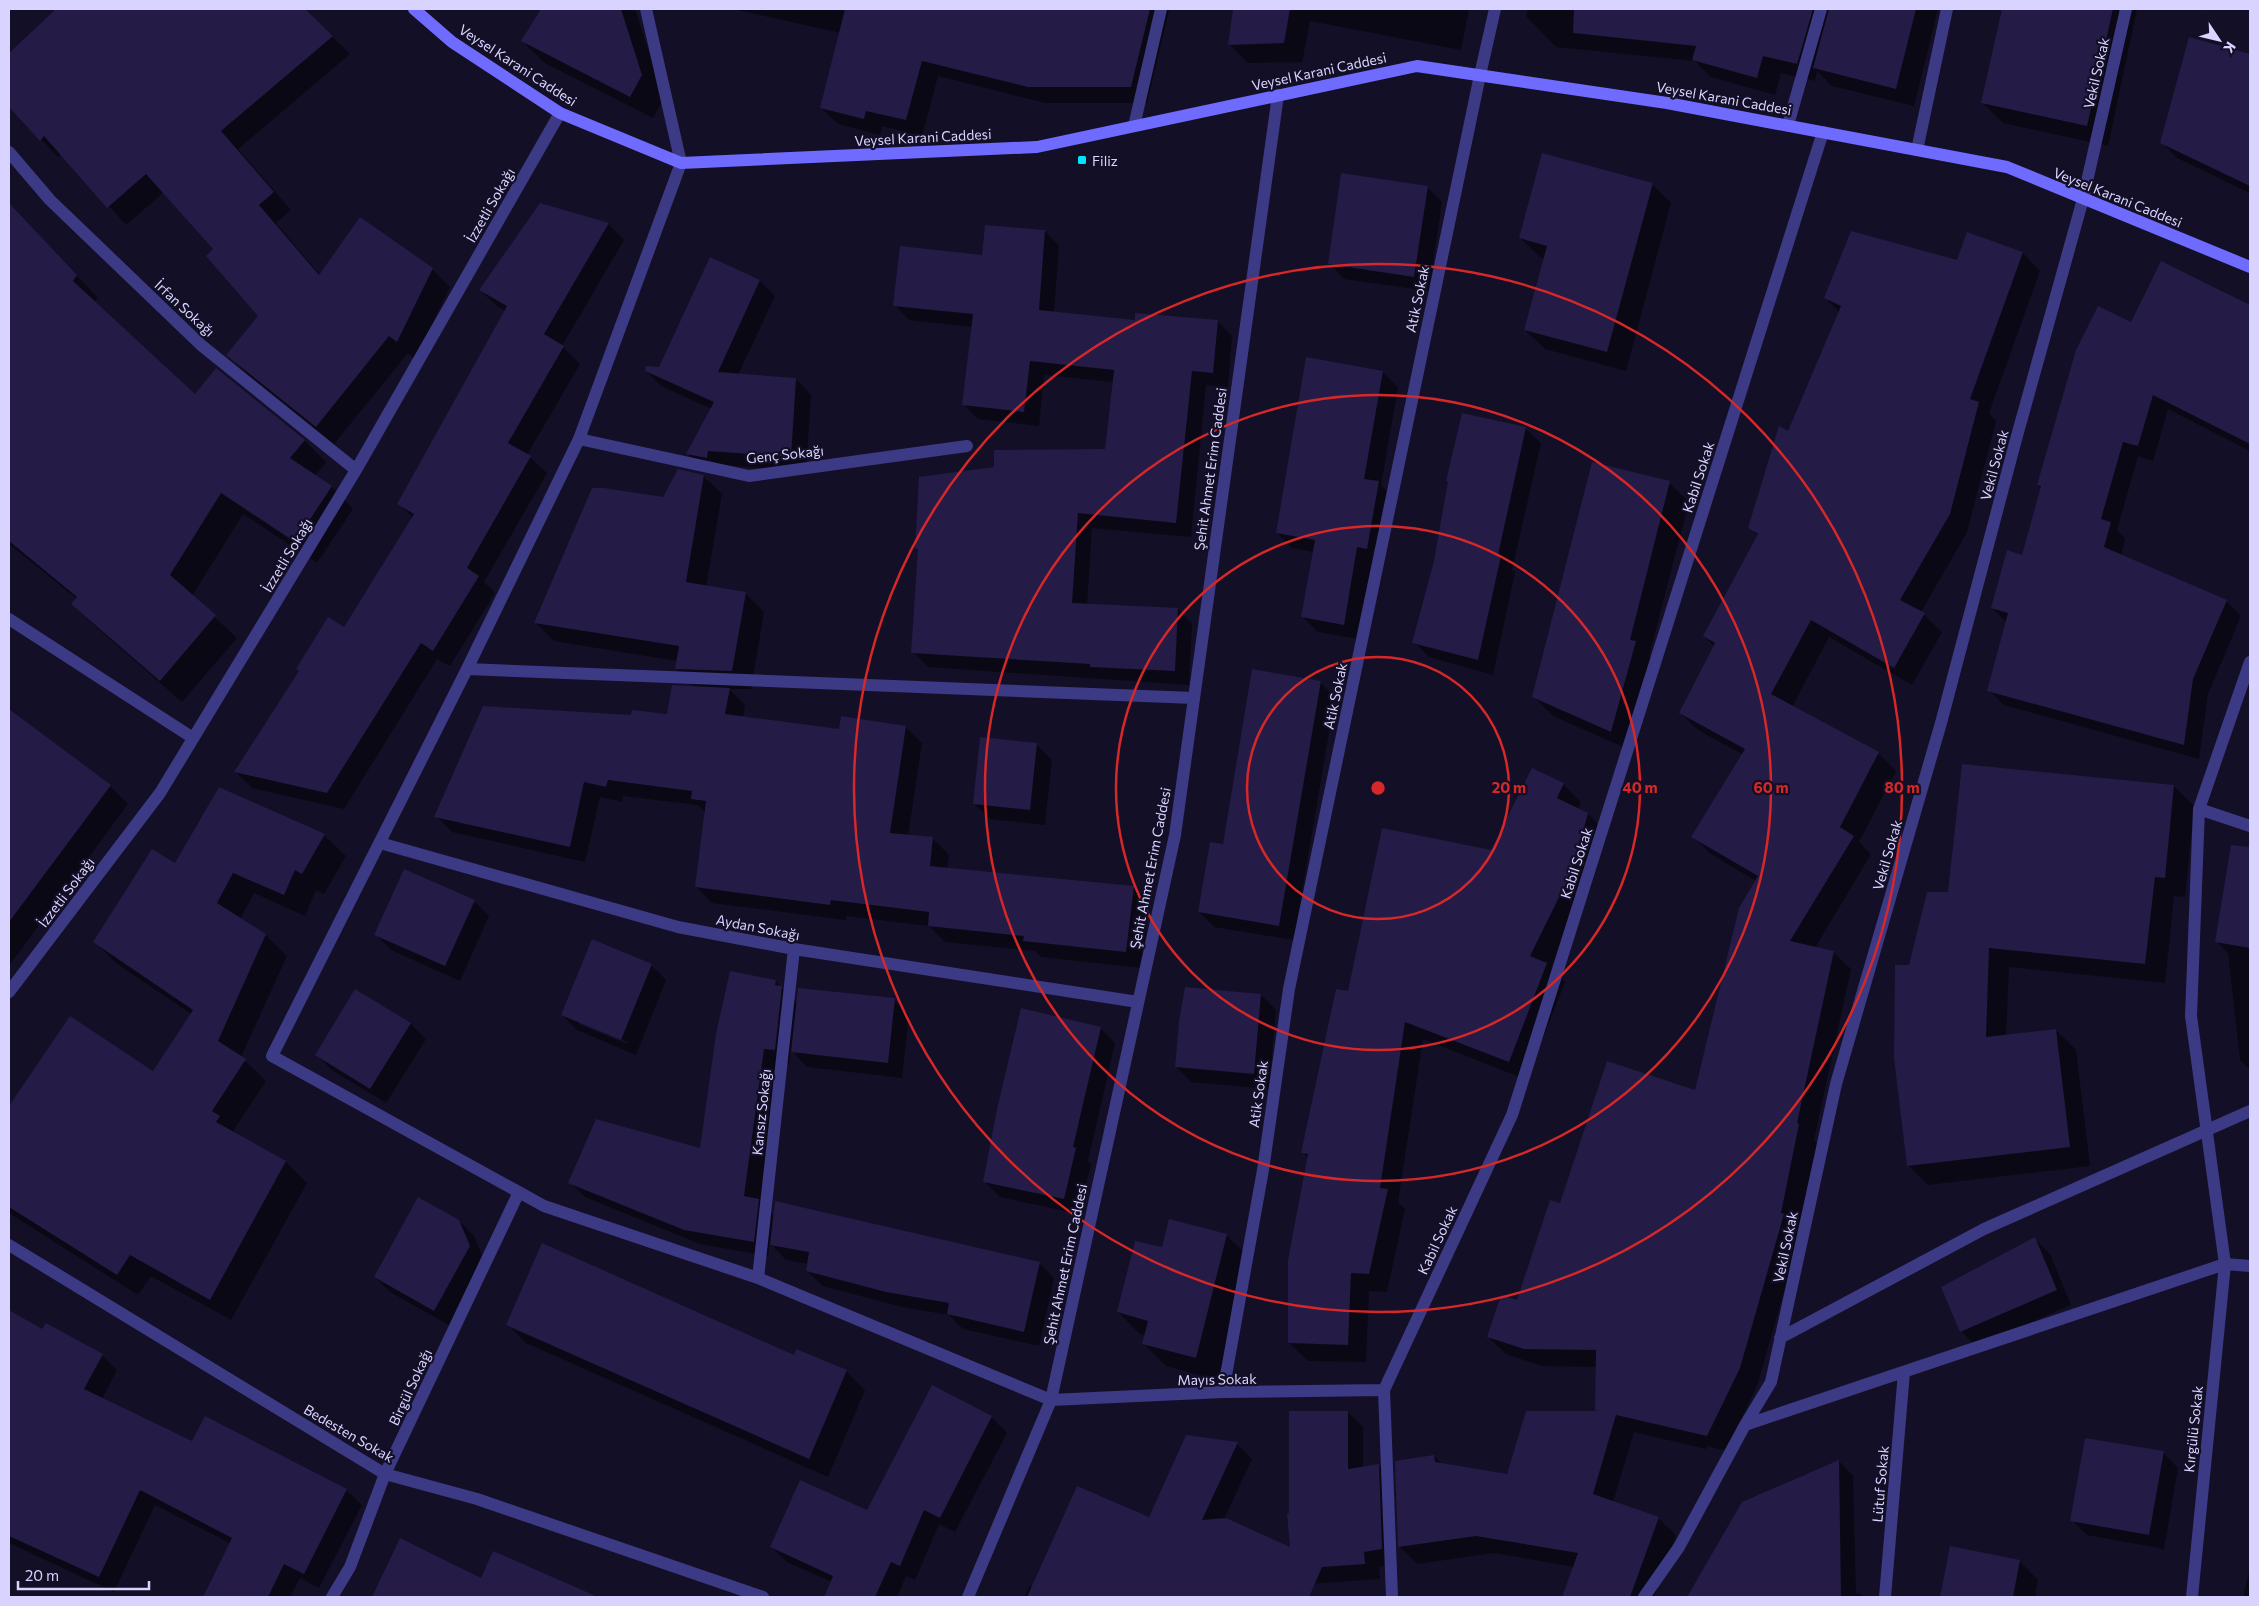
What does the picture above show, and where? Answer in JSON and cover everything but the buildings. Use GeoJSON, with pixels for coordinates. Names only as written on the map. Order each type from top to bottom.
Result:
{"type":"FeatureCollection","features":[{"type":"Feature","properties":{"kind":"main road","name":"Veysel Karani Caddesi"},"geometry":{"type":"LineString","coordinates":[[414,9],[452,42],[560,113],[681,163],[1037,147],[1417,66],[1667,102],[2007,167],[2250,266]]}},
{"type":"Feature","properties":{"kind":"street"},"geometry":{"type":"LineString","coordinates":[[646,9],[681,163],[579,439],[468,669],[272,1056],[544,1206],[758,1278],[1051,1400]]}},
{"type":"Feature","properties":{"kind":"street"},"geometry":{"type":"LineString","coordinates":[[1134,126],[1161,9]]}},
{"type":"Feature","properties":{"kind":"street","name":"Atik Sokak"},"geometry":{"type":"LineString","coordinates":[[1222,1392],[1263,1170],[1289,990],[1480,75],[1496,9]]}},
{"type":"Feature","properties":{"kind":"street"},"geometry":{"type":"LineString","coordinates":[[1788,125],[1822,9]]}},
{"type":"Feature","properties":{"kind":"street"},"geometry":{"type":"LineString","coordinates":[[1917,150],[1947,9]]}},
{"type":"Feature","properties":{"kind":"street","name":"Vekil Sokak"},"geometry":{"type":"LineString","coordinates":[[1644,1597],[1679,1547],[1770,1382],[1836,1084],[1941,723],[2015,444],[2083,199],[2126,9]]}},
{"type":"Feature","properties":{"kind":"street","name":"Şehit Ahmet Erim Caddesi"},"geometry":{"type":"LineString","coordinates":[[968,1597],[1051,1400],[1175,835],[1278,95]]}},
{"type":"Feature","properties":{"kind":"street","name":"İzzetli Sokağı"},"geometry":{"type":"LineString","coordinates":[[9,992],[160,793],[356,470],[560,113]]}},
{"type":"Feature","properties":{"kind":"street","name":"Kabil Sokak"},"geometry":{"type":"LineString","coordinates":[[1392,1597],[1384,1390],[1512,1115],[1823,132]]}},
{"type":"Feature","properties":{"kind":"street","name":"İrfan Sokağı"},"geometry":{"type":"LineString","coordinates":[[9,152],[50,200],[200,345],[356,470]]}},
{"type":"Feature","properties":{"kind":"street","name":"Genç Sokağı"},"geometry":{"type":"LineString","coordinates":[[579,439],[749,476],[967,446]]}},
{"type":"Feature","properties":{"kind":"street"},"geometry":{"type":"LineString","coordinates":[[9,619],[193,738]]}},
{"type":"Feature","properties":{"kind":"street","name":"Kırgülü Sokak"},"geometry":{"type":"LineString","coordinates":[[2192,1597],[2224,1264],[2191,1016],[2199,810],[2250,662]]}},
{"type":"Feature","properties":{"kind":"street"},"geometry":{"type":"LineString","coordinates":[[468,669],[1194,698]]}},
{"type":"Feature","properties":{"kind":"street"},"geometry":{"type":"LineString","coordinates":[[2199,810],[2250,826]]}},
{"type":"Feature","properties":{"kind":"street","name":"Aydan Sokağı"},"geometry":{"type":"LineString","coordinates":[[380,843],[678,927],[794,950],[1138,1002]]}},
{"type":"Feature","properties":{"kind":"street","name":"Kansız Sokağı"},"geometry":{"type":"LineString","coordinates":[[758,1278],[794,950]]}},
{"type":"Feature","properties":{"kind":"street"},"geometry":{"type":"LineString","coordinates":[[1780,1338],[1984,1229],[2250,1111]]}},
{"type":"Feature","properties":{"kind":"street","name":"Birgül Sokağı"},"geometry":{"type":"LineString","coordinates":[[332,1597],[350,1567],[385,1474],[519,1192]]}},
{"type":"Feature","properties":{"kind":"street","name":"Bedesten Sokak"},"geometry":{"type":"LineString","coordinates":[[9,1245],[385,1474],[477,1499],[763,1597]]}},
{"type":"Feature","properties":{"kind":"street"},"geometry":{"type":"LineString","coordinates":[[1745,1425],[2224,1264],[2250,1266]]}},
{"type":"Feature","properties":{"kind":"street","name":"Lütuf Sokak"},"geometry":{"type":"LineString","coordinates":[[1885,1597],[1904,1372]]}},
{"type":"Feature","properties":{"kind":"street","name":"Mayıs Sokak"},"geometry":{"type":"LineString","coordinates":[[1051,1400],[1222,1392],[1384,1390]]}},
{"type":"Feature","properties":{"kind":"place","name":"Filiz"},"geometry":{"type":"Point","coordinates":[1082,160]}}]}
